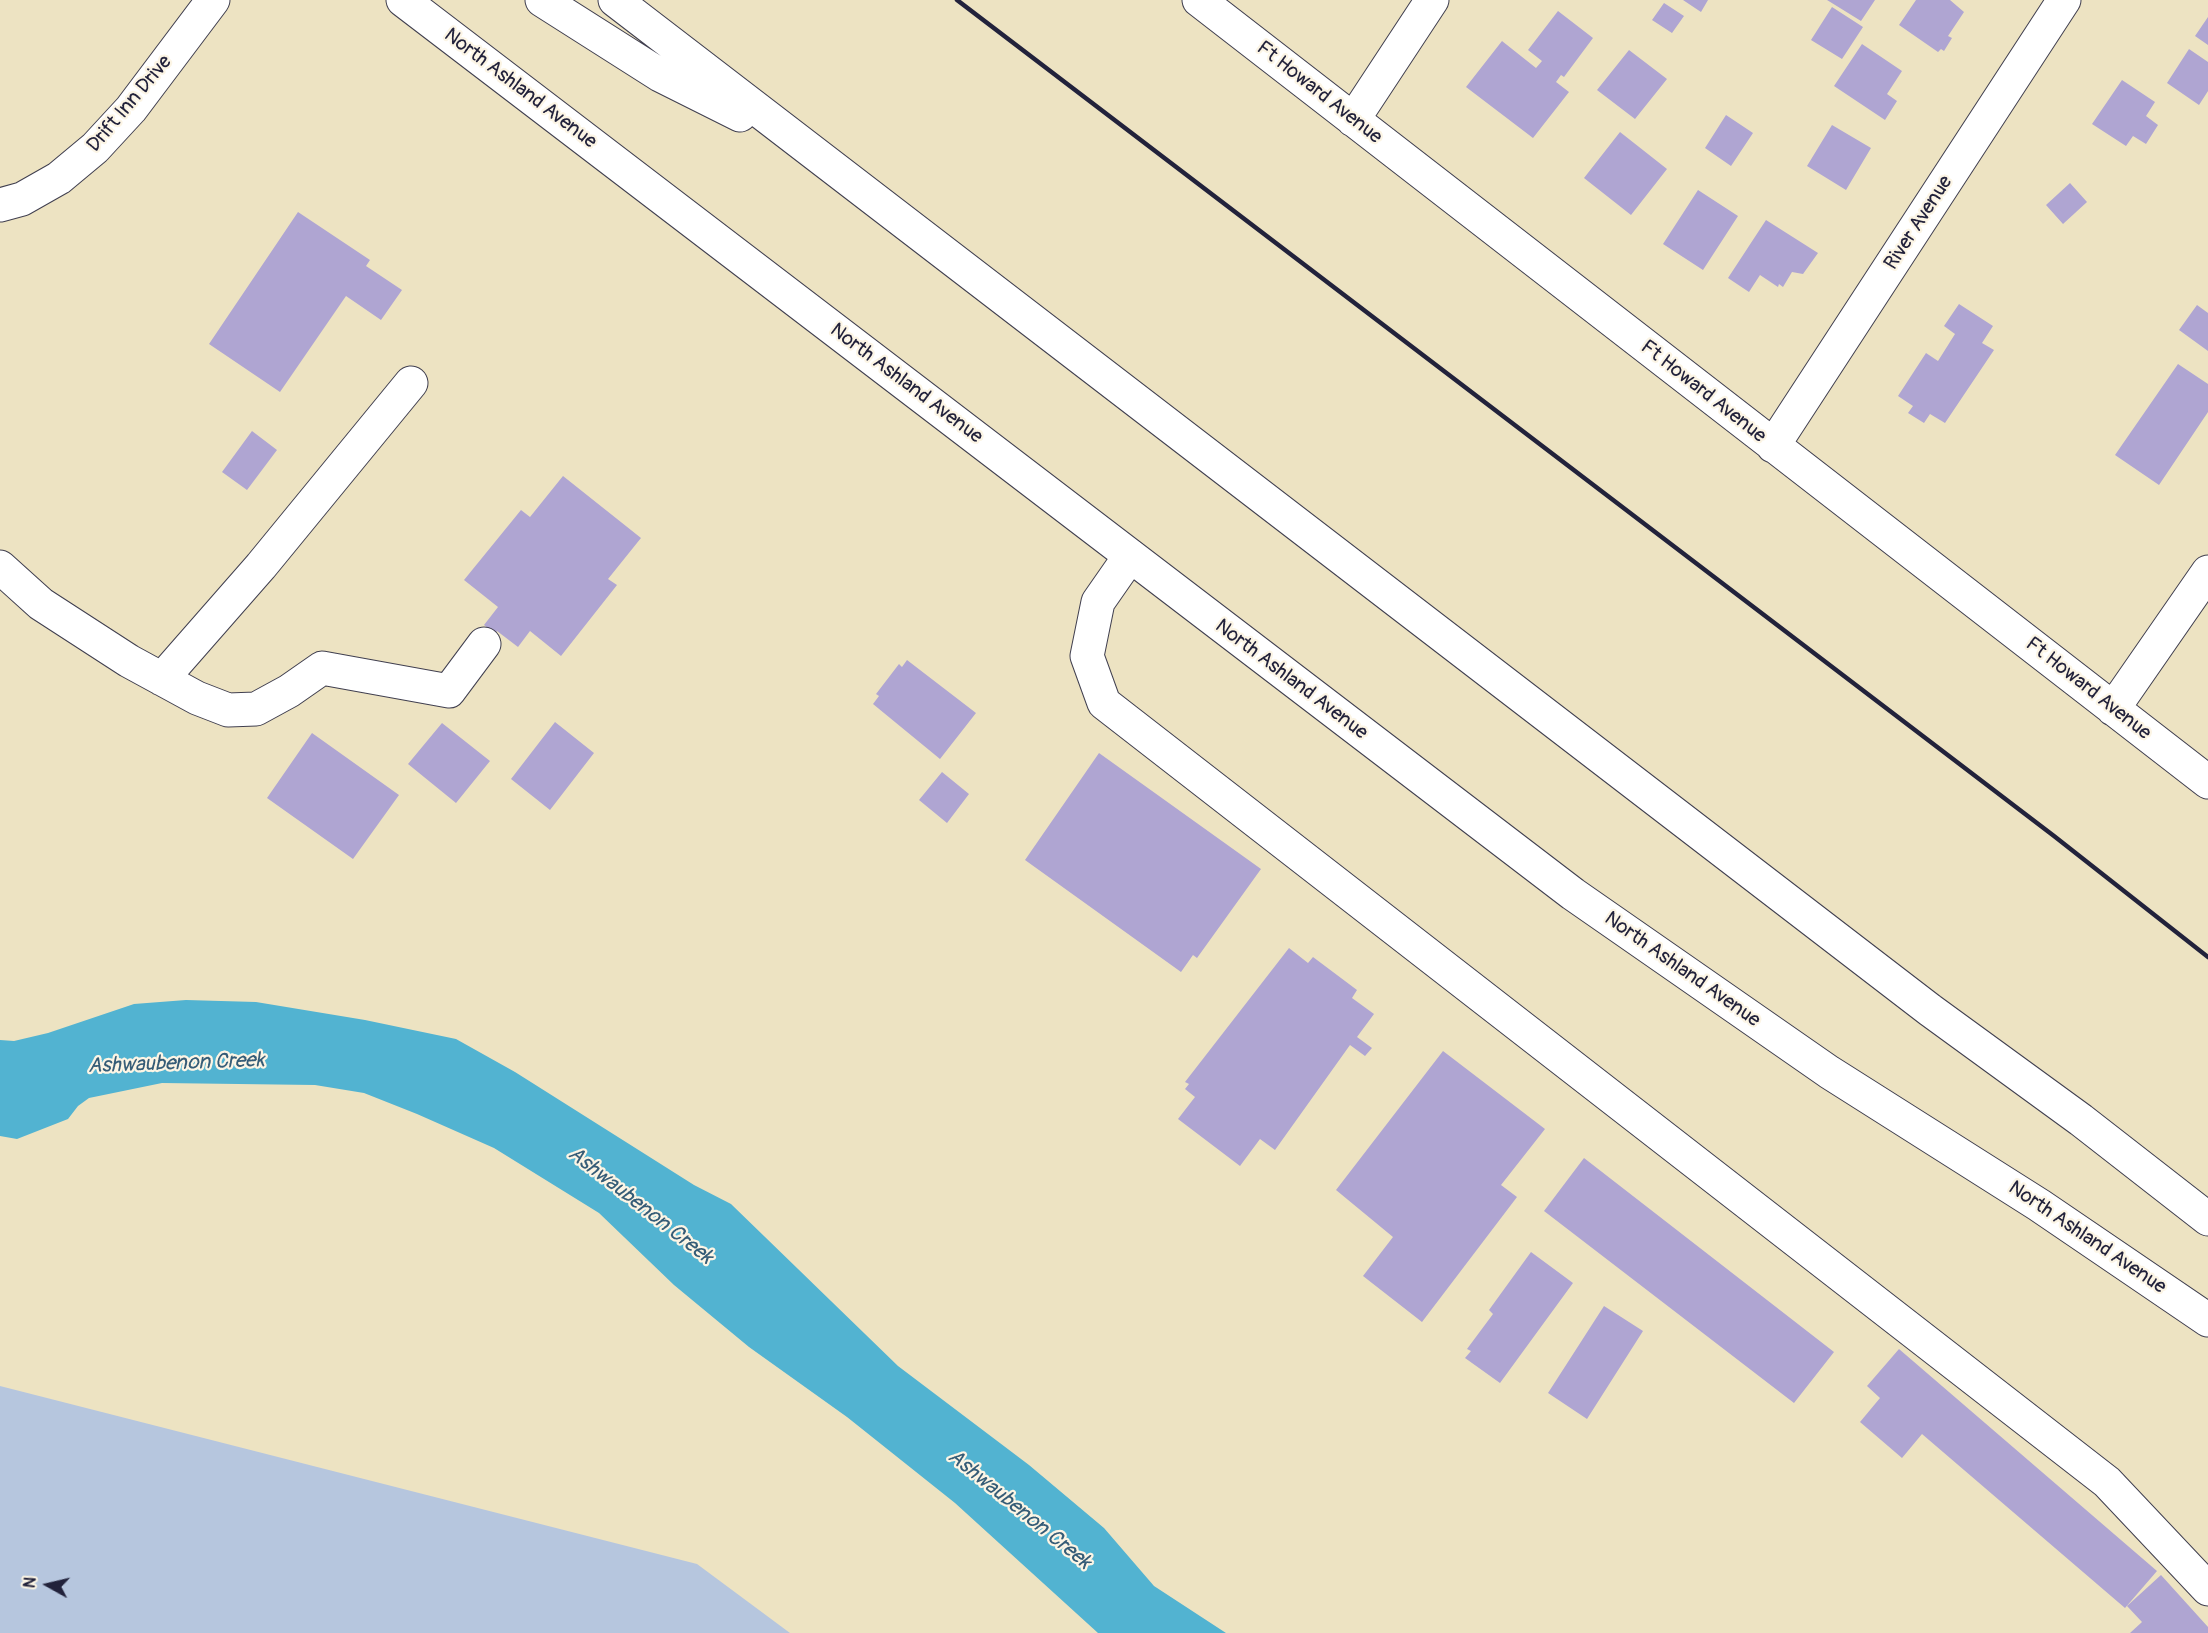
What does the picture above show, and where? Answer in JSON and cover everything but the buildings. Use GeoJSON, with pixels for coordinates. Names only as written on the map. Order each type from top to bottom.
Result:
{"type":"FeatureCollection","features":[{"type":"Feature","properties":{"kind":"main road","name":"Drift Inn Drive"},"geometry":{"type":"LineString","coordinates":[[0,205],[22,199],[59,178],[95,148],[131,109],[213,0]]}},
{"type":"Feature","properties":{"kind":"main road","name":"North Ashland Avenue"},"geometry":{"type":"LineString","coordinates":[[404,0],[1573,894],[1829,1072],[2039,1205],[2208,1320]]}},
{"type":"Feature","properties":{"kind":"main road"},"geometry":{"type":"LineString","coordinates":[[542,0],[660,75],[806,148]]}},
{"type":"Feature","properties":{"kind":"main road"},"geometry":{"type":"LineString","coordinates":[[615,0],[1920,1003],[2081,1120],[2208,1219]]}},
{"type":"Feature","properties":{"kind":"main road","name":"Ft Howard Avenue"},"geometry":{"type":"LineString","coordinates":[[1199,0],[2208,782]]}},
{"type":"Feature","properties":{"kind":"main road"},"geometry":{"type":"LineString","coordinates":[[1353,120],[1432,0]]}},
{"type":"Feature","properties":{"kind":"main road","name":"River Avenue"},"geometry":{"type":"LineString","coordinates":[[1773,446],[2064,0]]}},
{"type":"Feature","properties":{"kind":"main road"},"geometry":{"type":"LineString","coordinates":[[162,679],[261,566],[411,383]]}},
{"type":"Feature","properties":{"kind":"main road"},"geometry":{"type":"LineString","coordinates":[[1130,556],[1098,602],[1087,656],[1104,703],[2107,1482],[2208,1589]]}},
{"type":"Feature","properties":{"kind":"main road"},"geometry":{"type":"LineString","coordinates":[[0,567],[41,604],[129,661],[228,710],[256,709],[289,691],[322,668],[449,691],[483,644]]}},
{"type":"Feature","properties":{"kind":"main road"},"geometry":{"type":"LineString","coordinates":[[2113,709],[2208,572]]}},
{"type":"Feature","properties":{"kind":"shaded area"},"geometry":{"type":"Polygon","coordinates":[[[0,1386],[697,1564],[790,1633],[0,1633],[0,1386]]]}},
{"type":"Feature","properties":{"kind":"water","name":"Ashwaubenon Creek"},"geometry":{"type":"Polygon","coordinates":[[[186,1000],[256,1002],[365,1020],[456,1039],[515,1072],[694,1185],[731,1204],[898,1366],[1029,1465],[1104,1528],[1154,1586],[1226,1633],[1098,1633],[955,1503],[847,1417],[749,1347],[674,1285],[599,1213],[494,1148],[417,1114],[364,1093],[315,1085],[162,1083],[89,1098],[78,1106],[68,1119],[17,1139],[0,1136],[0,1040],[14,1041],[48,1033],[134,1004],[186,1000]]]}},
{"type":"Feature","properties":{"kind":"railway"},"geometry":{"type":"LineString","coordinates":[[957,0],[2054,836],[2208,957]]}}]}
